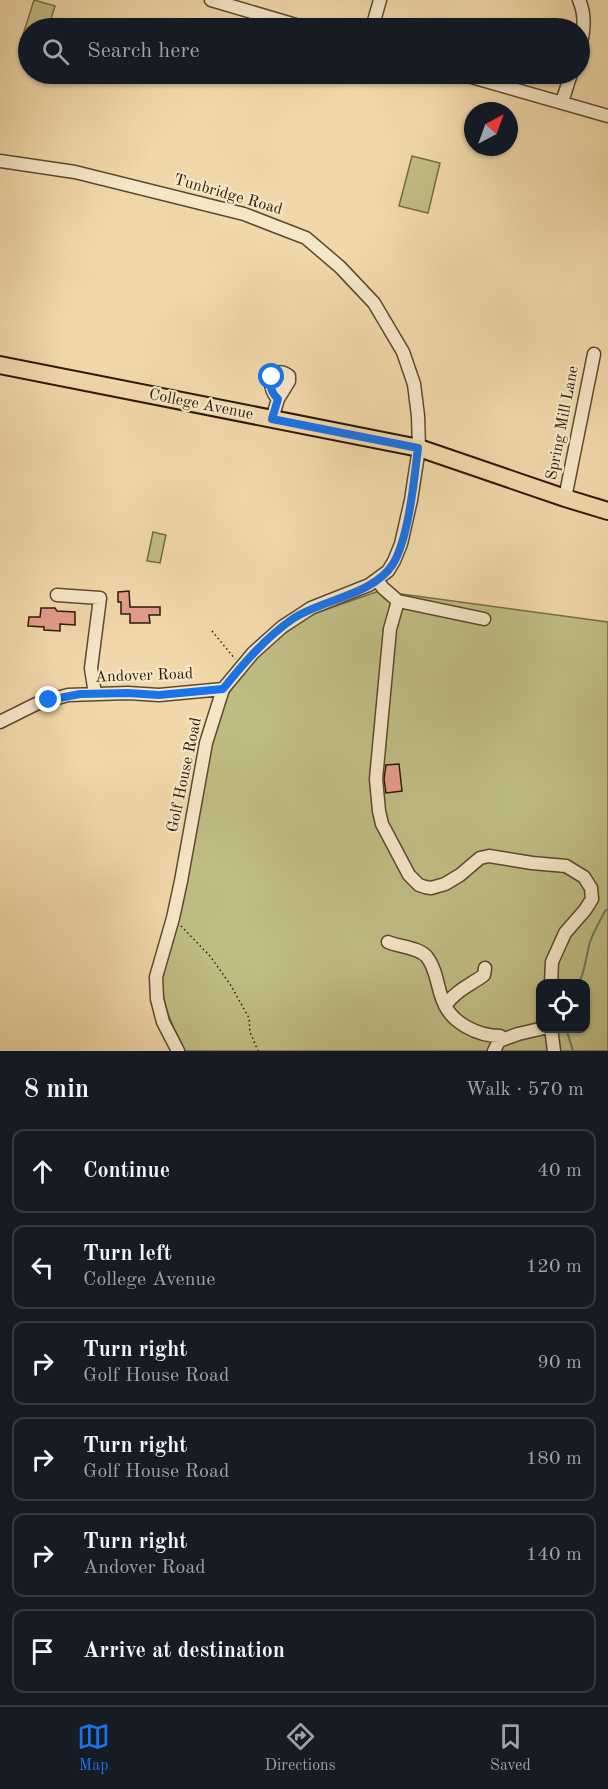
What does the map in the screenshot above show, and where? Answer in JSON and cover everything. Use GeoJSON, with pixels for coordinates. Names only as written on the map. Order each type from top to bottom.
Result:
{"type":"FeatureCollection","features":[{"type":"Feature","properties":{"kind":"main road","name":"College Avenue"},"geometry":{"type":"LineString","coordinates":[[0,365],[418,448],[608,511]]}},
{"type":"Feature","properties":{"kind":"street"},"geometry":{"type":"LineString","coordinates":[[211,0],[272,18]]}},
{"type":"Feature","properties":{"kind":"street"},"geometry":{"type":"LineString","coordinates":[[375,18],[380,0]]}},
{"type":"Feature","properties":{"kind":"street"},"geometry":{"type":"LineString","coordinates":[[579,0],[584,9],[584,18]]}},
{"type":"Feature","properties":{"kind":"street"},"geometry":{"type":"LineString","coordinates":[[497,84],[608,116]]}},
{"type":"Feature","properties":{"kind":"street"},"geometry":{"type":"LineString","coordinates":[[561,102],[567,84]]}},
{"type":"Feature","properties":{"kind":"street","name":"Tunbridge Road"},"geometry":{"type":"LineString","coordinates":[[0,161],[75,172],[244,214],[306,238],[340,267],[374,303],[403,352],[414,384],[418,416],[418,448]]}},
{"type":"Feature","properties":{"kind":"street","name":"Spring Mill Lane"},"geometry":{"type":"LineString","coordinates":[[565,498],[594,354]]}},
{"type":"Feature","properties":{"kind":"street"},"geometry":{"type":"LineString","coordinates":[[272,419],[278,399]]}},
{"type":"Feature","properties":{"kind":"street","name":"Golf House Road"},"geometry":{"type":"LineString","coordinates":[[178,1051],[163,1022],[157,999],[156,977],[181,881],[206,743],[223,689],[267,639],[295,618],[311,608],[369,585],[388,571],[401,544],[411,500],[418,448]]}},
{"type":"Feature","properties":{"kind":"street"},"geometry":{"type":"LineString","coordinates":[[377,580],[398,601],[484,619]]}},
{"type":"Feature","properties":{"kind":"street"},"geometry":{"type":"LineString","coordinates":[[57,595],[100,598],[91,668],[95,694]]}},
{"type":"Feature","properties":{"kind":"street"},"geometry":{"type":"LineString","coordinates":[[398,601],[390,629],[376,779],[382,824],[409,875],[419,885],[425,887],[431,888],[445,884],[480,858],[489,856],[566,866],[584,877],[591,888],[592,899],[565,933],[552,962],[551,979]]}},
{"type":"Feature","properties":{"kind":"street","name":"Andover Road"},"geometry":{"type":"LineString","coordinates":[[0,722],[49,700],[68,695],[128,693],[159,695],[223,689]]}},
{"type":"Feature","properties":{"kind":"street"},"geometry":{"type":"LineString","coordinates":[[388,942],[422,952],[433,968],[448,1013],[468,1028],[480,1033],[500,1036],[496,1046]]}},
{"type":"Feature","properties":{"kind":"street"},"geometry":{"type":"LineString","coordinates":[[445,1006],[457,992],[484,975],[485,968]]}},
{"type":"Feature","properties":{"kind":"street"},"geometry":{"type":"LineString","coordinates":[[496,1046],[518,1034],[536,1031]]}},
{"type":"Feature","properties":{"kind":"street"},"geometry":{"type":"LineString","coordinates":[[552,1033],[554,1051]]}},
{"type":"Feature","properties":{"kind":"path"},"geometry":{"type":"LineString","coordinates":[[212,631],[241,666]]}},
{"type":"Feature","properties":{"kind":"path"},"geometry":{"type":"LineString","coordinates":[[172,921],[176,921],[210,956],[230,984],[249,1018],[250,1032],[258,1051]]}},
{"type":"Feature","properties":{"kind":"shaded area"},"geometry":{"type":"Polygon","coordinates":[[[34,0],[55,6],[51,18],[28,18],[34,0]]]}},
{"type":"Feature","properties":{"kind":"shaded area"},"geometry":{"type":"Polygon","coordinates":[[[412,156],[440,163],[428,213],[399,206],[412,156]]]}},
{"type":"Feature","properties":{"kind":"shaded area"},"geometry":{"type":"Polygon","coordinates":[[[153,532],[166,535],[160,563],[147,561],[153,532]]]}},
{"type":"Feature","properties":{"kind":"shaded area"},"geometry":{"type":"Polygon","coordinates":[[[379,591],[608,622],[608,1051],[185,1051],[169,1017],[161,980],[212,741],[228,694],[257,655],[285,632],[313,614],[379,591]]]}},
{"type":"Feature","properties":{"kind":"building"},"geometry":{"type":"Polygon","coordinates":[[[129,591],[130,607],[160,607],[160,615],[149,615],[150,623],[130,623],[130,614],[121,614],[121,602],[118,602],[118,592],[129,591]]]}},
{"type":"Feature","properties":{"kind":"building"},"geometry":{"type":"Polygon","coordinates":[[[41,608],[75,612],[75,625],[60,624],[60,631],[28,626],[29,617],[40,617],[41,608]]]}},
{"type":"Feature","properties":{"kind":"building"},"geometry":{"type":"Polygon","coordinates":[[[399,764],[402,791],[386,793],[384,779],[386,765],[399,764]]]}},
{"type":"Feature","properties":{"kind":"waterway"},"geometry":{"type":"LineString","coordinates":[[580,979],[592,938],[608,909]]}},
{"type":"Feature","properties":{"kind":"waterway"},"geometry":{"type":"LineString","coordinates":[[568,1033],[573,1051]]}},
{"type":"Feature","properties":{"kind":"route"},"geometry":{"type":"LineString","coordinates":[[49,700],[80,694],[159,695],[223,689],[253,653],[282,627],[311,608],[369,585],[388,571],[401,544],[411,500],[418,448],[272,419],[278,399],[271,390],[272,377]]}}]}
